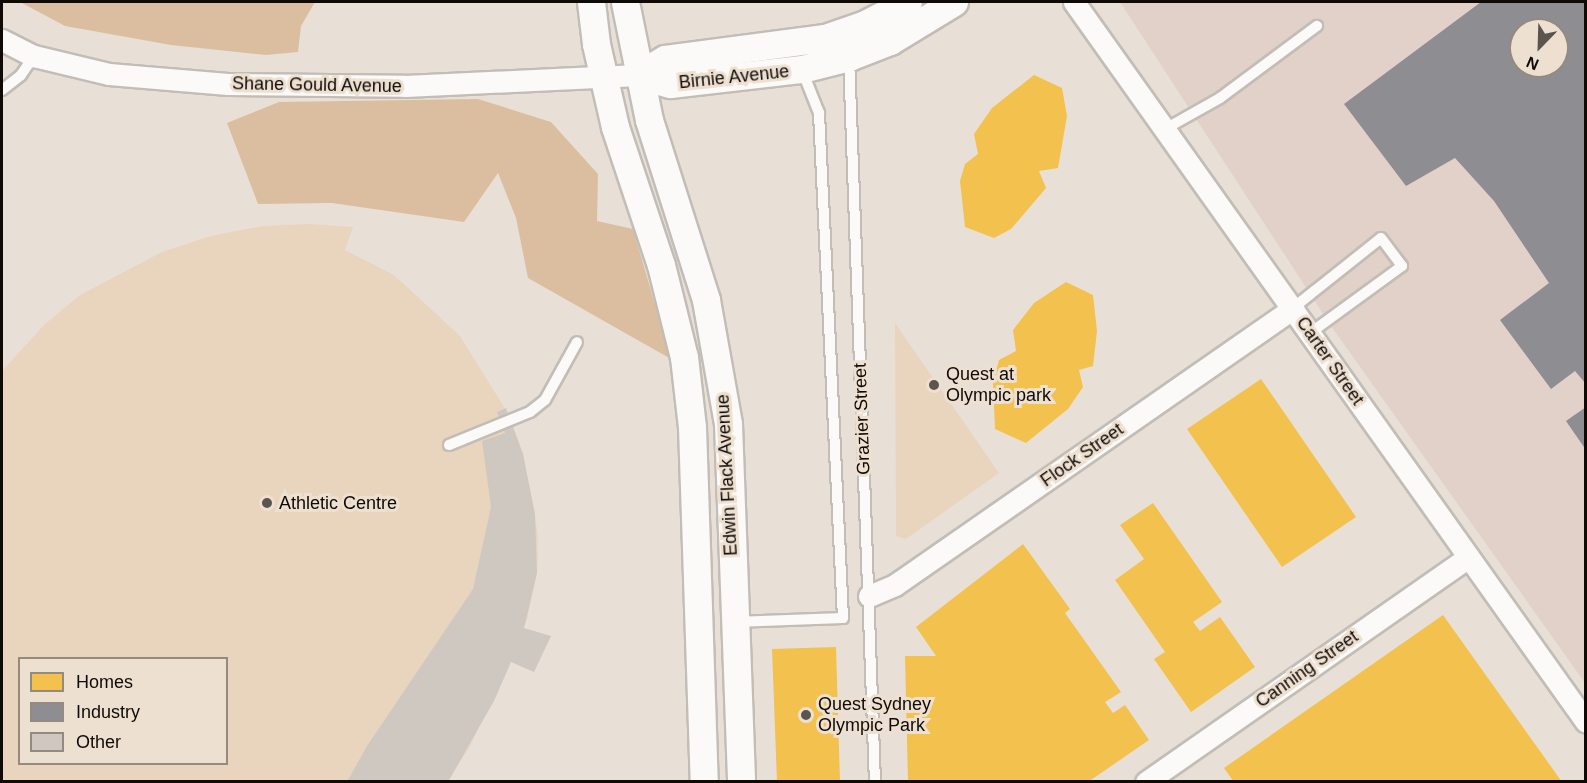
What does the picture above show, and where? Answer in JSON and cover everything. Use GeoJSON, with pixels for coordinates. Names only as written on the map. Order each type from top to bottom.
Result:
{"type":"FeatureCollection","features":[{"type":"Feature","properties":{"kind":"street","name":"Edwin Flack Avenue"},"geometry":{"type":"LineString","coordinates":[[591,2],[615,127],[661,266],[684,357],[692,427],[704,782]]}},
{"type":"Feature","properties":{"kind":"street","name":"Edwin Flack Avenue"},"geometry":{"type":"LineString","coordinates":[[625,2],[638,75],[667,182],[706,300],[716,345],[728,424],[741,782]]}},
{"type":"Feature","properties":{"kind":"street","name":"Birnie Avenue"},"geometry":{"type":"LineString","coordinates":[[638,75],[665,59],[835,52],[865,24],[908,2]]}},
{"type":"Feature","properties":{"kind":"street","name":"Birnie Avenue"},"geometry":{"type":"LineString","coordinates":[[638,75],[670,84],[802,69],[835,52],[911,30],[954,2]]}},
{"type":"Feature","properties":{"kind":"street","name":"Carter Street"},"geometry":{"type":"LineString","coordinates":[[1074,2],[1586,722]]}},
{"type":"Feature","properties":{"kind":"street","name":"Shane Gould Avenue"},"geometry":{"type":"LineString","coordinates":[[2,40],[34,56],[109,74],[311,87],[638,75]]}},
{"type":"Feature","properties":{"kind":"street","name":"Flock Street"},"geometry":{"type":"LineString","coordinates":[[869,596],[895,585],[1293,308]]}},
{"type":"Feature","properties":{"kind":"street","name":"Canning Street"},"geometry":{"type":"LineString","coordinates":[[1146,782],[1468,557]]}},
{"type":"Feature","properties":{"kind":"lane"},"geometry":{"type":"LineString","coordinates":[[1165,129],[1220,98],[1317,26]]}},
{"type":"Feature","properties":{"kind":"lane","name":"Grazier Street"},"geometry":{"type":"LineString","coordinates":[[835,52],[869,596],[875,782]]}},
{"type":"Feature","properties":{"kind":"lane"},"geometry":{"type":"LineString","coordinates":[[2,90],[21,75],[34,56]]}},
{"type":"Feature","properties":{"kind":"lane"},"geometry":{"type":"LineString","coordinates":[[734,622],[843,618],[819,113],[802,69]]}},
{"type":"Feature","properties":{"kind":"lane"},"geometry":{"type":"LineString","coordinates":[[1293,308],[1381,238],[1402,266],[1310,333]]}},
{"type":"Feature","properties":{"kind":"lane"},"geometry":{"type":"LineString","coordinates":[[449,445],[538,406],[545,400],[577,342]]}},
{"type":"Feature","properties":{"kind":"shaded area"},"geometry":{"type":"Polygon","coordinates":[[[20,2],[315,2],[301,26],[298,52],[266,55],[171,45],[65,26],[20,2]]]}},
{"type":"Feature","properties":{"kind":"shaded area"},"geometry":{"type":"Polygon","coordinates":[[[1120,2],[1585,2],[1585,683],[1331,326],[1120,2]]]}},
{"type":"Feature","properties":{"kind":"shaded area"},"geometry":{"type":"Polygon","coordinates":[[[478,99],[551,122],[598,174],[597,221],[633,229],[671,359],[528,278],[516,218],[498,173],[464,222],[332,203],[258,204],[227,123],[279,102],[478,99]]]}},
{"type":"Feature","properties":{"kind":"shaded area","name":"Athletic Centre"},"geometry":{"type":"Polygon","coordinates":[[[309,224],[353,227],[345,250],[394,275],[460,336],[509,415],[523,454],[538,535],[537,573],[527,619],[512,658],[470,746],[448,781],[2,781],[2,371],[45,324],[80,295],[162,252],[211,236],[263,226],[309,224]]]}},
{"type":"Feature","properties":{"kind":"shaded area"},"geometry":{"type":"Polygon","coordinates":[[[895,323],[999,473],[906,539],[896,536],[895,323]]]}},
{"type":"Feature","properties":{"kind":"building: Homes"},"geometry":{"type":"Polygon","coordinates":[[[1034,75],[1062,88],[1067,116],[1058,168],[1039,171],[1046,188],[1011,229],[994,238],[965,227],[960,181],[965,164],[978,154],[974,134],[992,108],[1034,75]]]}},
{"type":"Feature","properties":{"kind":"building: Homes"},"geometry":{"type":"Polygon","coordinates":[[[1066,282],[1093,295],[1097,331],[1093,366],[1079,370],[1083,387],[1068,409],[1026,443],[995,429],[993,383],[999,360],[1016,351],[1013,330],[1034,303],[1066,282]]]}},
{"type":"Feature","properties":{"kind":"building: Homes"},"geometry":{"type":"Polygon","coordinates":[[[1261,379],[1356,517],[1282,567],[1187,429],[1261,379]]]}},
{"type":"Feature","properties":{"kind":"building: Homes"},"geometry":{"type":"Polygon","coordinates":[[[1153,503],[1222,602],[1193,622],[1200,631],[1220,617],[1255,667],[1191,712],[1154,659],[1165,652],[1115,580],[1144,559],[1120,525],[1153,503]]]}},
{"type":"Feature","properties":{"kind":"building: Homes"},"geometry":{"type":"Polygon","coordinates":[[[1023,544],[1070,609],[1065,613],[1121,692],[1105,702],[1113,713],[1125,705],[1149,740],[1088,782],[908,782],[905,656],[936,656],[916,627],[1023,544]]]}},
{"type":"Feature","properties":{"kind":"building: Homes"},"geometry":{"type":"Polygon","coordinates":[[[1443,615],[1562,782],[1234,782],[1224,768],[1443,615]]]}},
{"type":"Feature","properties":{"kind":"building: Homes","name":"Quest Sydney Olympic Park"},"geometry":{"type":"Polygon","coordinates":[[[836,647],[840,782],[777,782],[772,649],[836,647]]]}},
{"type":"Feature","properties":{"kind":"building: Industry"},"geometry":{"type":"Polygon","coordinates":[[[1481,2],[1586,2],[1586,384],[1575,371],[1551,389],[1500,320],[1549,283],[1494,201],[1455,158],[1406,186],[1344,104],[1481,2]]]}},
{"type":"Feature","properties":{"kind":"building: Industry"},"geometry":{"type":"Polygon","coordinates":[[[1586,407],[1586,450],[1566,421],[1586,407]]]}},
{"type":"Feature","properties":{"kind":"building: Other"},"geometry":{"type":"Polygon","coordinates":[[[506,408],[523,454],[535,514],[537,573],[524,628],[551,636],[534,672],[511,662],[494,701],[448,782],[347,782],[367,746],[473,589],[491,507],[482,441],[505,433],[497,412],[506,408]]]}},
{"type":"Feature","properties":{"kind":"place","name":"Quest at Olympic park"},"geometry":{"type":"Point","coordinates":[934,385]}},
{"type":"Feature","properties":{"kind":"place","name":"Athletic Centre"},"geometry":{"type":"Point","coordinates":[267,503]}},
{"type":"Feature","properties":{"kind":"place","name":"Quest Sydney Olympic Park"},"geometry":{"type":"Point","coordinates":[806,715]}}]}
